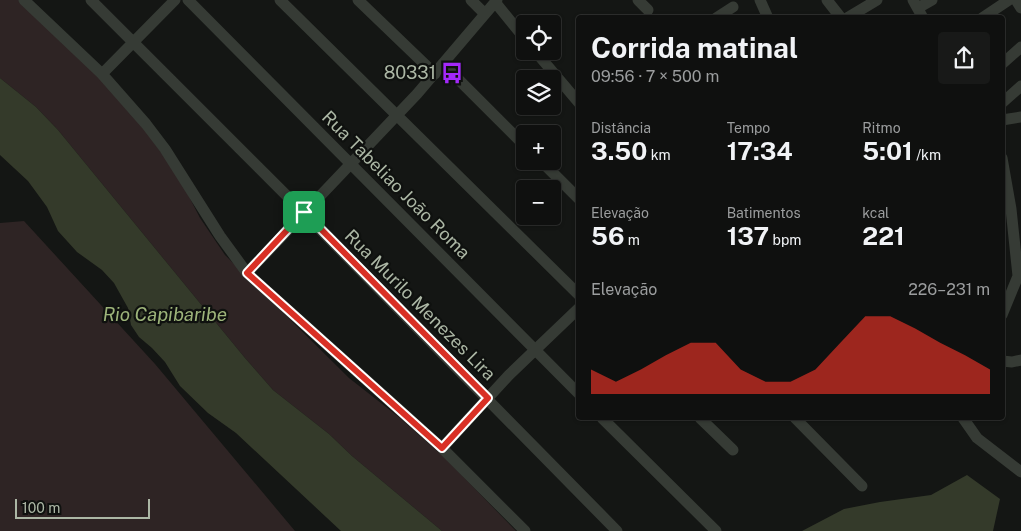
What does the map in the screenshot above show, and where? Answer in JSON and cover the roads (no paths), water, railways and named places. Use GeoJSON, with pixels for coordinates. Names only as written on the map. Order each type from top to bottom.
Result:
{"type":"FeatureCollection","features":[{"type":"Feature","properties":{"kind":"street"},"geometry":{"type":"LineString","coordinates":[[24,0],[102,74],[125,99],[165,149],[220,236],[247,273],[442,448],[525,531]]}},
{"type":"Feature","properties":{"kind":"street","name":"Rua Murilo Menezes Lira"},"geometry":{"type":"LineString","coordinates":[[91,0],[304,212],[617,531]]}},
{"type":"Feature","properties":{"kind":"street"},"geometry":{"type":"LineString","coordinates":[[102,74],[175,0]]}},
{"type":"Feature","properties":{"kind":"street","name":"Rua Tabeliao João Roma"},"geometry":{"type":"LineString","coordinates":[[188,0],[576,391]]}},
{"type":"Feature","properties":{"kind":"street"},"geometry":{"type":"LineString","coordinates":[[280,0],[576,292]]}},
{"type":"Feature","properties":{"kind":"street"},"geometry":{"type":"LineString","coordinates":[[358,0],[435,74]]}},
{"type":"Feature","properties":{"kind":"street"},"geometry":{"type":"LineString","coordinates":[[471,0],[485,14]]}},
{"type":"Feature","properties":{"kind":"street"},"geometry":{"type":"LineString","coordinates":[[638,0],[648,10]]}},
{"type":"Feature","properties":{"kind":"street"},"geometry":{"type":"LineString","coordinates":[[760,0],[767,15]]}},
{"type":"Feature","properties":{"kind":"street"},"geometry":{"type":"LineString","coordinates":[[827,0],[838,15]]}},
{"type":"Feature","properties":{"kind":"street"},"geometry":{"type":"LineString","coordinates":[[852,15],[877,0]]}},
{"type":"Feature","properties":{"kind":"street"},"geometry":{"type":"LineString","coordinates":[[918,8],[932,0]]}},
{"type":"Feature","properties":{"kind":"street"},"geometry":{"type":"LineString","coordinates":[[986,15],[1009,0]]}},
{"type":"Feature","properties":{"kind":"street"},"geometry":{"type":"LineString","coordinates":[[1016,0],[1021,8]]}},
{"type":"Feature","properties":{"kind":"street"},"geometry":{"type":"LineString","coordinates":[[247,273],[435,74],[496,1],[516,27]]}},
{"type":"Feature","properties":{"kind":"street"},"geometry":{"type":"LineString","coordinates":[[719,15],[731,3],[737,15]]}},
{"type":"Feature","properties":{"kind":"street"},"geometry":{"type":"LineString","coordinates":[[1005,61],[1021,47]]}},
{"type":"Feature","properties":{"kind":"street"},"geometry":{"type":"LineString","coordinates":[[543,60],[576,99]]}},
{"type":"Feature","properties":{"kind":"street"},"geometry":{"type":"LineString","coordinates":[[443,64],[516,137]]}},
{"type":"Feature","properties":{"kind":"street"},"geometry":{"type":"LineString","coordinates":[[1005,100],[1021,86]]}},
{"type":"Feature","properties":{"kind":"street"},"geometry":{"type":"LineString","coordinates":[[1005,120],[1021,117]]}},
{"type":"Feature","properties":{"kind":"street"},"geometry":{"type":"LineString","coordinates":[[550,170],[576,196]]}},
{"type":"Feature","properties":{"kind":"street"},"geometry":{"type":"LineString","coordinates":[[1005,310],[1019,276],[1016,208],[1006,194]]}},
{"type":"Feature","properties":{"kind":"street"},"geometry":{"type":"LineString","coordinates":[[442,448],[488,398],[576,311]]}},
{"type":"Feature","properties":{"kind":"street"},"geometry":{"type":"LineString","coordinates":[[1005,361],[1021,360]]}},
{"type":"Feature","properties":{"kind":"street"},"geometry":{"type":"LineString","coordinates":[[604,420],[716,531]]}},
{"type":"Feature","properties":{"kind":"street"},"geometry":{"type":"LineString","coordinates":[[702,420],[733,450]]}},
{"type":"Feature","properties":{"kind":"street"},"geometry":{"type":"LineString","coordinates":[[796,420],[862,486]]}},
{"type":"Feature","properties":{"kind":"street"},"geometry":{"type":"LineString","coordinates":[[964,420],[977,438],[1021,472]]}},
{"type":"Feature","properties":{"kind":"water","name":"Rio Capibaribe"},"geometry":{"type":"Polygon","coordinates":[[[0,78],[36,107],[58,130],[273,390],[329,434],[352,456],[442,531],[341,531],[236,433],[208,413],[180,386],[165,362],[139,337],[131,325],[128,308],[114,283],[102,270],[77,252],[58,231],[47,207],[28,181],[0,155],[0,78]]]}},
{"type":"Feature","properties":{"kind":"water"},"geometry":{"type":"Polygon","coordinates":[[[967,475],[1000,499],[993,531],[802,531],[844,509],[931,495],[967,475]]]}},
{"type":"Feature","properties":{"kind":"place","name":"80331"},"geometry":{"type":"Point","coordinates":[452,73]}}]}
